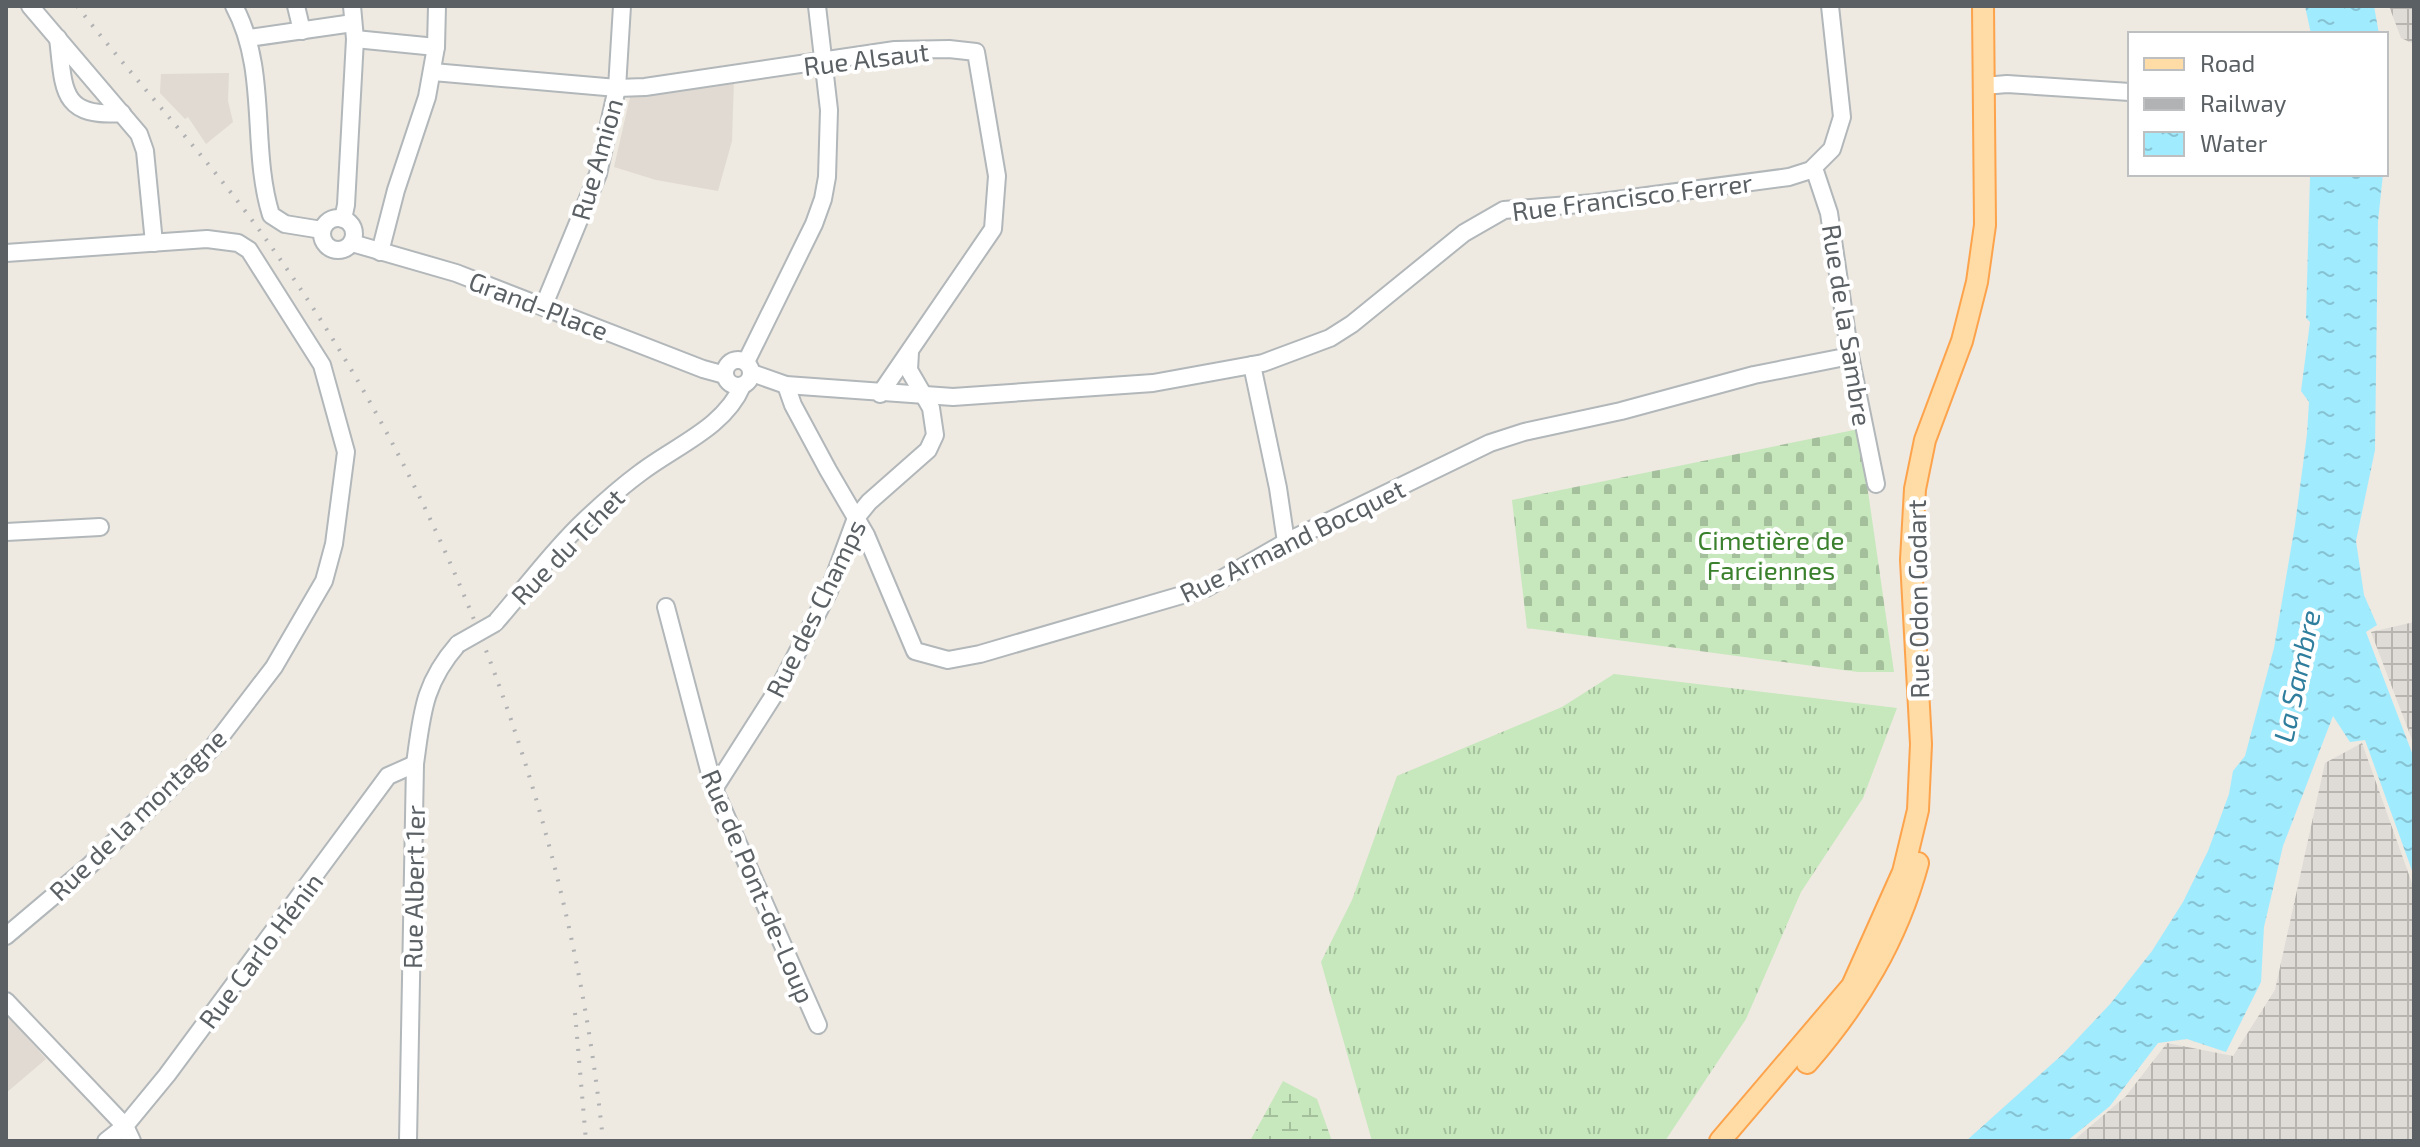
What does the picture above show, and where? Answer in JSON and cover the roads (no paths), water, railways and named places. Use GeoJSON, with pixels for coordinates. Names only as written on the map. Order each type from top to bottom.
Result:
{"type":"FeatureCollection","features":[{"type":"Feature","properties":{"kind":"main road","name":"Rue Odon Godart"},"geometry":{"type":"LineString","coordinates":[[1738,1141],[1834,1032],[1860,996],[1887,949],[1908,900],[1922,848],[1932,786],[1923,558],[1926,491],[1937,443],[1975,338],[1987,293],[1995,228],[1990,85],[1983,6]]}},
{"type":"Feature","properties":{"kind":"main road","name":"Rue Odon Godart"},"geometry":{"type":"LineString","coordinates":[[1720,1141],[1852,986],[1903,872],[1918,810],[1921,744],[1911,560],[1915,489],[1925,440],[1962,341],[1977,282],[1985,225],[1995,6]]}},
{"type":"Feature","properties":{"kind":"street"},"geometry":{"type":"LineString","coordinates":[[30,6],[139,134],[145,151],[154,243]]}},
{"type":"Feature","properties":{"kind":"street"},"geometry":{"type":"LineString","coordinates":[[234,6],[249,38],[255,69],[264,182],[271,215],[285,224],[322,230]]}},
{"type":"Feature","properties":{"kind":"street"},"geometry":{"type":"LineString","coordinates":[[296,6],[302,31]]}},
{"type":"Feature","properties":{"kind":"street"},"geometry":{"type":"LineString","coordinates":[[380,252],[433,72],[437,6]]}},
{"type":"Feature","properties":{"kind":"street","name":"Rue Amion"},"geometry":{"type":"LineString","coordinates":[[544,305],[598,174],[617,88],[622,6]]}},
{"type":"Feature","properties":{"kind":"street","name":"Rue du Tchet"},"geometry":{"type":"LineString","coordinates":[[458,644],[495,623],[541,565],[592,513],[642,471],[717,421],[729,408],[740,377],[814,224],[823,199],[827,177],[829,110],[817,6]]}},
{"type":"Feature","properties":{"kind":"street"},"geometry":{"type":"LineString","coordinates":[[1814,168],[1832,149],[1842,117],[1830,6]]}},
{"type":"Feature","properties":{"kind":"street"},"geometry":{"type":"LineString","coordinates":[[249,38],[353,22],[436,47]]}},
{"type":"Feature","properties":{"kind":"street"},"geometry":{"type":"LineString","coordinates":[[343,219],[353,22]]}},
{"type":"Feature","properties":{"kind":"street"},"geometry":{"type":"LineString","coordinates":[[58,38],[64,83],[71,101],[82,111],[97,115],[122,113]]}},
{"type":"Feature","properties":{"kind":"street","name":"Rue Alsaut"},"geometry":{"type":"LineString","coordinates":[[433,72],[617,88],[645,87],[895,50],[976,52],[997,176],[993,229],[880,394]]}},
{"type":"Feature","properties":{"kind":"street"},"geometry":{"type":"LineString","coordinates":[[1990,85],[2128,92]]}},
{"type":"Feature","properties":{"kind":"street","name":"Rue de la Sambre"},"geometry":{"type":"LineString","coordinates":[[1814,168],[1829,213],[1850,356],[1876,484]]}},
{"type":"Feature","properties":{"kind":"street","name":"Rue Francisco Ferrer"},"geometry":{"type":"LineString","coordinates":[[740,377],[880,394],[953,397],[1153,383],[1252,365],[1330,338],[1352,324],[1464,233],[1504,210],[1594,203],[1789,177],[1814,168]]}},
{"type":"Feature","properties":{"kind":"street"},"geometry":{"type":"LineString","coordinates":[[343,219],[353,229],[352,243],[339,251],[329,248],[323,241],[322,230],[330,220],[343,219]]}},
{"type":"Feature","properties":{"kind":"street","name":"Rue de la montagne"},"geometry":{"type":"LineString","coordinates":[[6,253],[207,239],[238,243],[249,250],[322,365],[346,452],[334,544],[324,581],[274,667],[212,748],[89,866],[6,936]]}},
{"type":"Feature","properties":{"kind":"street","name":"Grand-Place"},"geometry":{"type":"LineString","coordinates":[[352,243],[456,273],[703,369],[740,377]]}},
{"type":"Feature","properties":{"kind":"street"},"geometry":{"type":"LineString","coordinates":[[910,350],[909,370],[916,386],[925,396]]}},
{"type":"Feature","properties":{"kind":"street","name":"Rue Armand Bocquet"},"geometry":{"type":"LineString","coordinates":[[786,385],[793,405],[866,535],[915,651],[948,660],[1040,639],[1206,588],[1286,542],[1490,443],[1754,375],[1850,356]]}},
{"type":"Feature","properties":{"kind":"street"},"geometry":{"type":"LineString","coordinates":[[1252,365],[1286,542]]}},
{"type":"Feature","properties":{"kind":"street","name":"Rue des Champs"},"geometry":{"type":"LineString","coordinates":[[714,789],[781,684],[829,591],[856,518],[869,502],[928,450],[935,435],[934,419],[925,396]]}},
{"type":"Feature","properties":{"kind":"street"},"geometry":{"type":"LineString","coordinates":[[6,532],[100,527]]}},
{"type":"Feature","properties":{"kind":"street","name":"Rue de Pont-de-Loup"},"geometry":{"type":"LineString","coordinates":[[666,607],[714,789],[818,1025]]}},
{"type":"Feature","properties":{"kind":"street","name":"Rue Albert 1er"},"geometry":{"type":"LineString","coordinates":[[408,1141],[415,764],[423,708],[431,681],[458,644]]}},
{"type":"Feature","properties":{"kind":"street","name":"Rue Carlo Hénin"},"geometry":{"type":"LineString","coordinates":[[106,1141],[129,1134],[388,776],[415,764]]}},
{"type":"Feature","properties":{"kind":"street"},"geometry":{"type":"LineString","coordinates":[[6,1001],[129,1134]]}},
{"type":"Feature","properties":{"kind":"water"},"geometry":{"type":"Polygon","coordinates":[[[2305,6],[2374,6],[2379,32],[2311,32],[2305,6]]]}},
{"type":"Feature","properties":{"kind":"water","name":"La Sambre"},"geometry":{"type":"Polygon","coordinates":[[[2383,176],[2378,221],[2375,450],[2356,541],[2364,595],[2377,625],[2366,632],[2414,758],[2414,876],[2365,740],[2350,742],[2333,716],[2283,846],[2264,927],[2261,982],[2226,1052],[2187,1039],[2158,1043],[2110,1106],[2067,1141],[1966,1141],[2063,1054],[2111,1003],[2152,951],[2183,902],[2208,851],[2229,794],[2233,771],[2245,756],[2274,648],[2307,434],[2309,402],[2301,391],[2310,322],[2306,318],[2310,177],[2383,176]]]}},
{"type":"Feature","properties":{"kind":"railway"},"geometry":{"type":"LineString","coordinates":[[77,6],[224,184],[270,245],[336,344],[395,449],[448,558],[494,671],[533,787],[564,905],[587,1023],[603,1141]]}},
{"type":"Feature","properties":{"kind":"railway"},"geometry":{"type":"LineString","coordinates":[[575,1013],[586,1141]]}},
{"type":"Feature","properties":{"kind":"park label","name":"Cimetière de Farciennes"},"geometry":{"type":"Point","coordinates":[1771,554]}}]}
